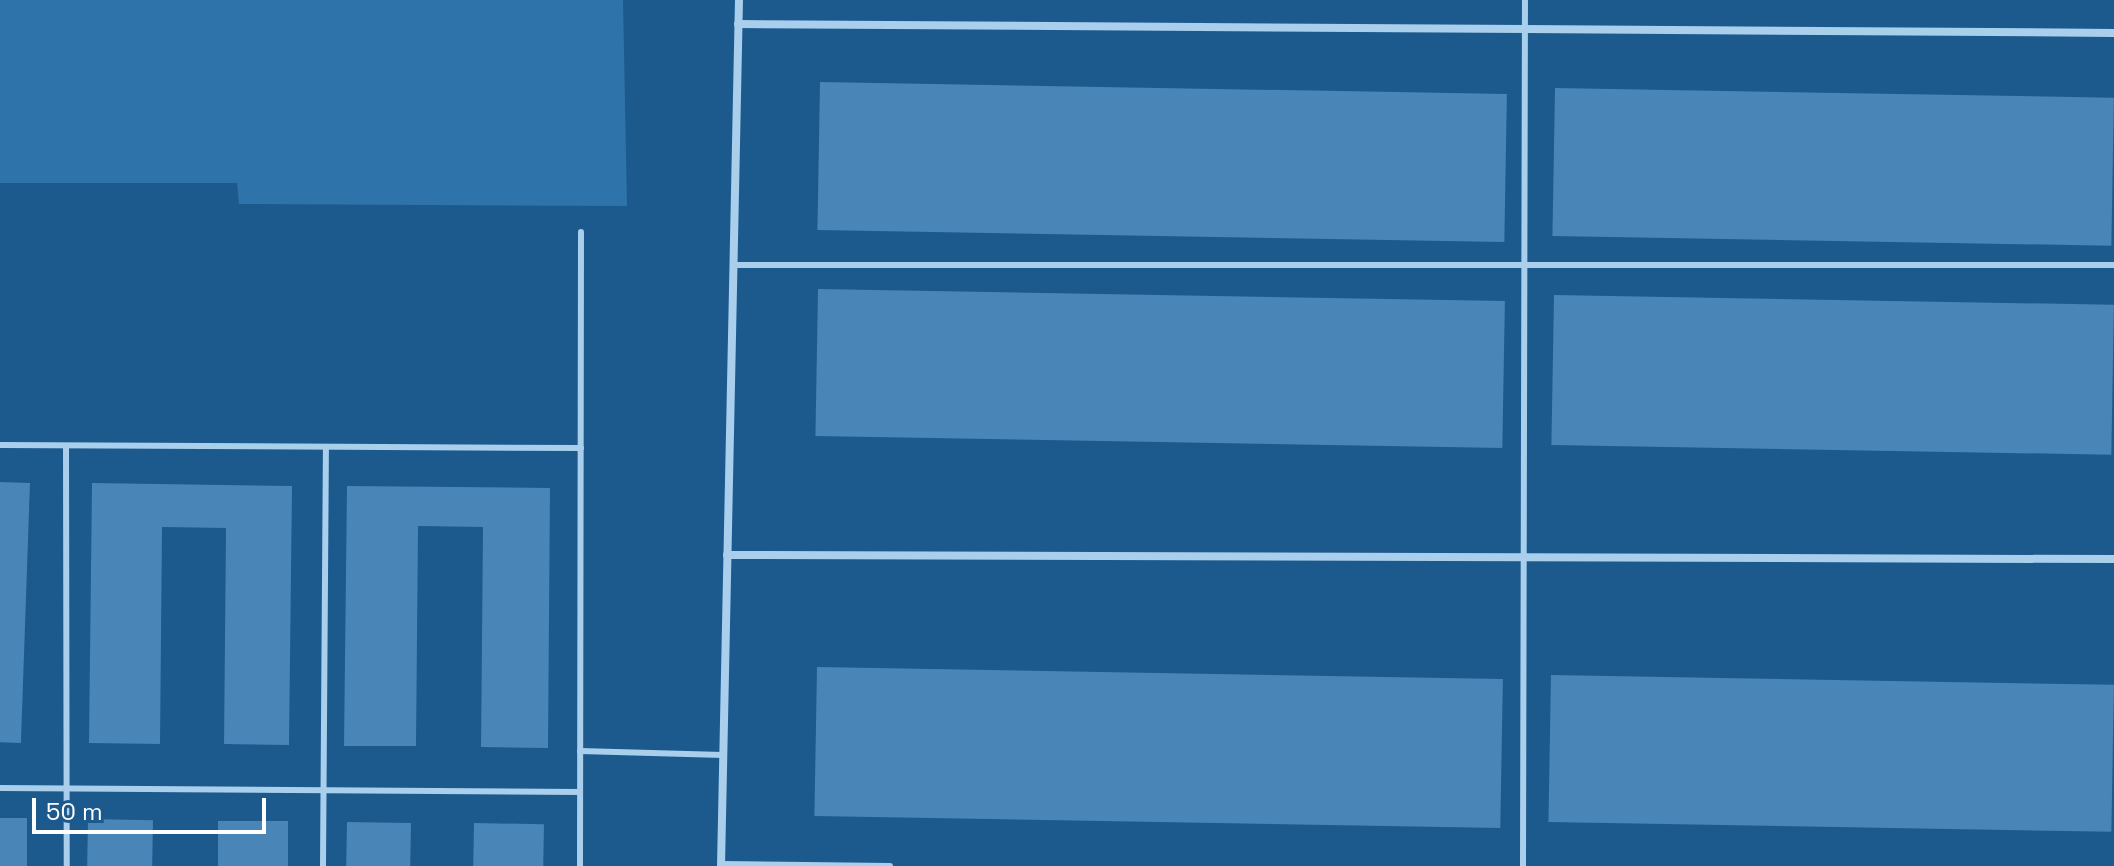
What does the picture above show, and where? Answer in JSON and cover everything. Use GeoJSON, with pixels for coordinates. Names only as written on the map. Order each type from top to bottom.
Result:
{"type":"FeatureCollection","features":[{"type":"Feature","properties":{"kind":"street"},"geometry":{"type":"LineString","coordinates":[[721,865],[739,0]]}},
{"type":"Feature","properties":{"kind":"street"},"geometry":{"type":"LineString","coordinates":[[738,24],[2114,33]]}},
{"type":"Feature","properties":{"kind":"street"},"geometry":{"type":"LineString","coordinates":[[727,555],[2114,559]]}},
{"type":"Feature","properties":{"kind":"lane"},"geometry":{"type":"LineString","coordinates":[[1523,866],[1525,0]]}},
{"type":"Feature","properties":{"kind":"lane"},"geometry":{"type":"LineString","coordinates":[[580,866],[581,232]]}},
{"type":"Feature","properties":{"kind":"lane"},"geometry":{"type":"LineString","coordinates":[[733,265],[2114,265]]}},
{"type":"Feature","properties":{"kind":"lane"},"geometry":{"type":"LineString","coordinates":[[0,445],[581,448]]}},
{"type":"Feature","properties":{"kind":"lane"},"geometry":{"type":"LineString","coordinates":[[66,446],[67,866]]}},
{"type":"Feature","properties":{"kind":"lane"},"geometry":{"type":"LineString","coordinates":[[323,866],[326,447]]}},
{"type":"Feature","properties":{"kind":"lane"},"geometry":{"type":"LineString","coordinates":[[580,751],[723,755]]}},
{"type":"Feature","properties":{"kind":"lane"},"geometry":{"type":"LineString","coordinates":[[0,788],[580,792]]}},
{"type":"Feature","properties":{"kind":"lane"},"geometry":{"type":"LineString","coordinates":[[721,865],[890,866]]}},
{"type":"Feature","properties":{"kind":"shaded area"},"geometry":{"type":"Polygon","coordinates":[[[0,0],[623,0],[627,206],[239,204],[237,183],[0,183],[0,0]]]}},
{"type":"Feature","properties":{"kind":"building"},"geometry":{"type":"Polygon","coordinates":[[[820,82],[1507,94],[1504,242],[817,230],[820,82]]]}},
{"type":"Feature","properties":{"kind":"building"},"geometry":{"type":"Polygon","coordinates":[[[1555,88],[2114,98],[2111,246],[1552,236],[1555,88]]]}},
{"type":"Feature","properties":{"kind":"building"},"geometry":{"type":"Polygon","coordinates":[[[818,289],[1505,301],[1502,448],[815,436],[818,289]]]}},
{"type":"Feature","properties":{"kind":"building"},"geometry":{"type":"Polygon","coordinates":[[[1554,295],[2114,305],[2111,455],[1551,445],[1554,295]]]}},
{"type":"Feature","properties":{"kind":"building"},"geometry":{"type":"Polygon","coordinates":[[[0,482],[30,483],[21,743],[0,742],[0,482]]]}},
{"type":"Feature","properties":{"kind":"building"},"geometry":{"type":"Polygon","coordinates":[[[92,483],[292,486],[289,745],[224,744],[226,528],[162,527],[160,744],[89,743],[92,483]]]}},
{"type":"Feature","properties":{"kind":"building"},"geometry":{"type":"Polygon","coordinates":[[[347,486],[550,488],[548,748],[481,747],[483,527],[418,526],[416,746],[344,746],[347,486]]]}},
{"type":"Feature","properties":{"kind":"building"},"geometry":{"type":"Polygon","coordinates":[[[817,667],[1503,679],[1500,828],[814,816],[817,667]]]}},
{"type":"Feature","properties":{"kind":"building"},"geometry":{"type":"Polygon","coordinates":[[[1551,675],[2114,685],[2111,832],[1548,822],[1551,675]]]}},
{"type":"Feature","properties":{"kind":"building"},"geometry":{"type":"Polygon","coordinates":[[[0,818],[27,818],[27,866],[0,866],[0,818]]]}},
{"type":"Feature","properties":{"kind":"building"},"geometry":{"type":"Polygon","coordinates":[[[88,819],[153,820],[152,866],[87,866],[88,819]]]}},
{"type":"Feature","properties":{"kind":"building"},"geometry":{"type":"Polygon","coordinates":[[[218,821],[288,821],[288,866],[218,866],[218,821]]]}},
{"type":"Feature","properties":{"kind":"building"},"geometry":{"type":"Polygon","coordinates":[[[347,822],[411,823],[410,866],[346,866],[347,822]]]}},
{"type":"Feature","properties":{"kind":"building"},"geometry":{"type":"Polygon","coordinates":[[[474,823],[544,824],[543,866],[473,866],[474,823]]]}}]}
